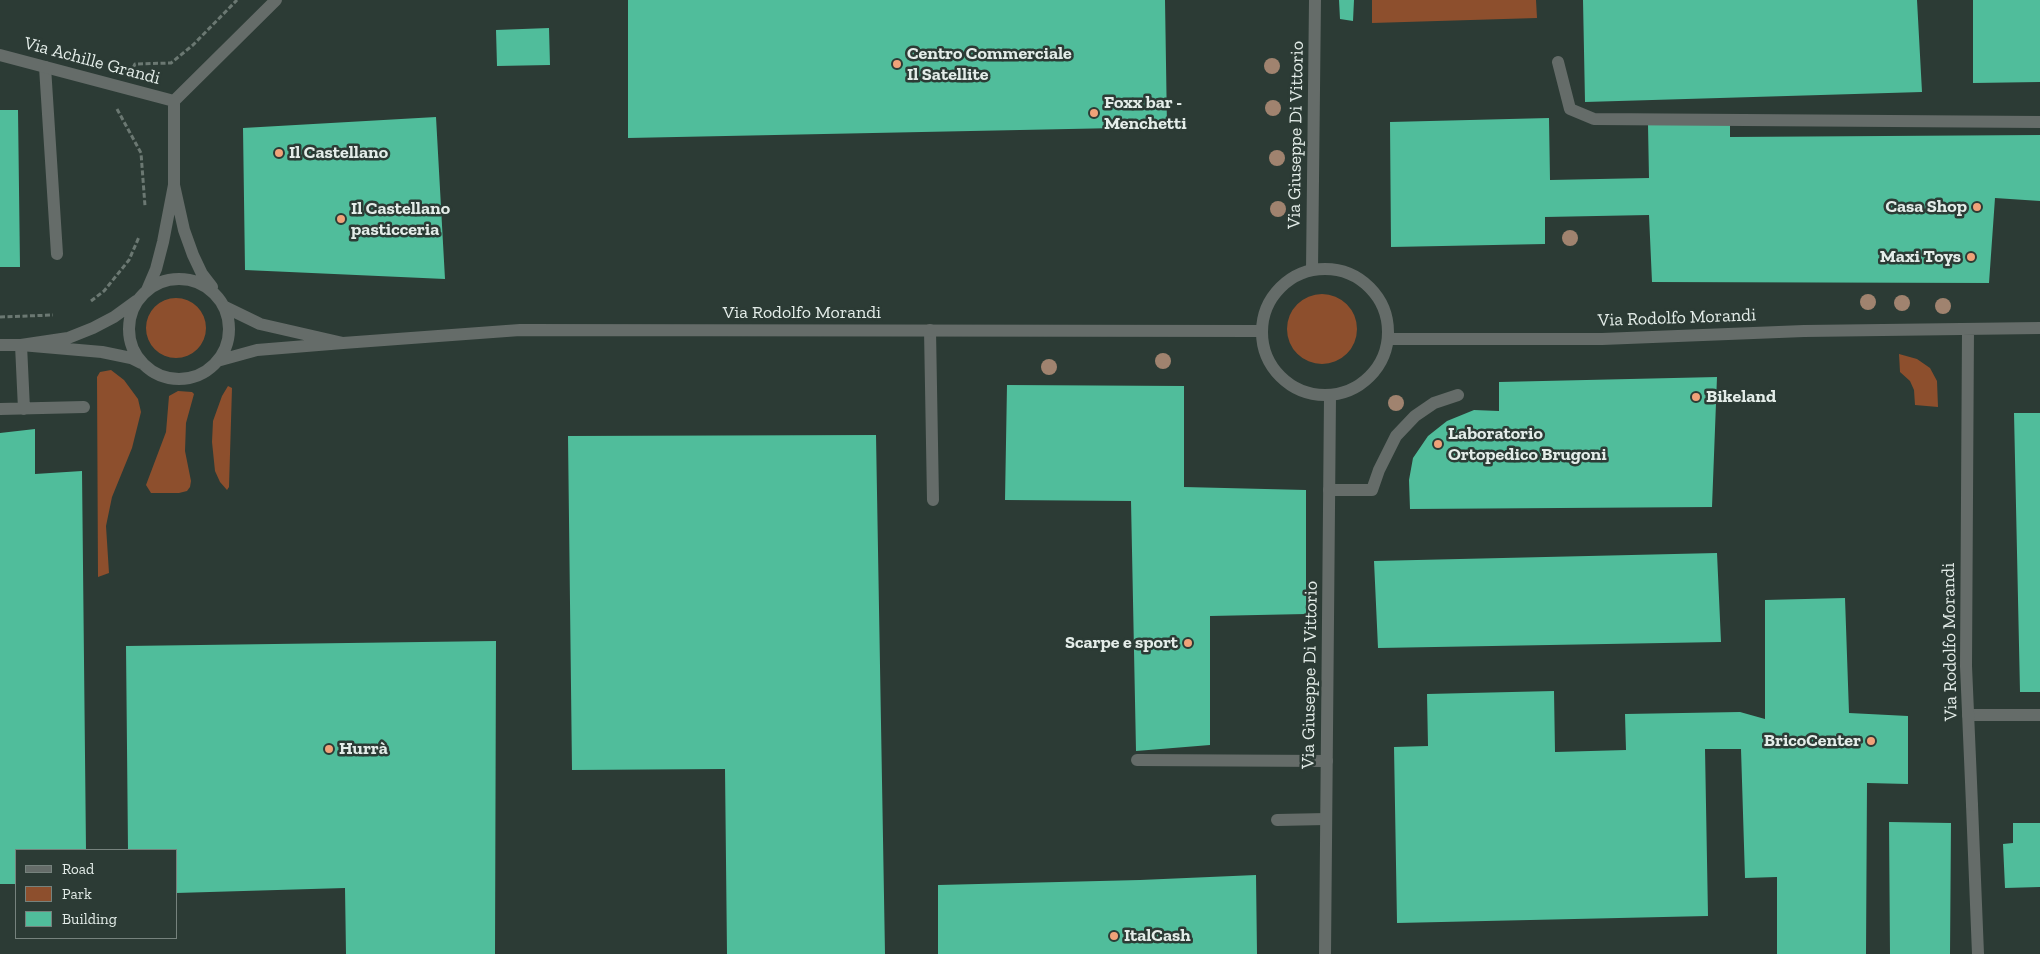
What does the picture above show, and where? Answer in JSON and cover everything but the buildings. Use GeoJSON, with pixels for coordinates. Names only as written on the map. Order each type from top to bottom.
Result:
{"type":"FeatureCollection","features":[{"type":"Feature","properties":{"kind":"street","name":"Via Achille Grandi"},"geometry":{"type":"LineString","coordinates":[[145,292],[156,269],[174,185],[174,101],[276,0]]}},
{"type":"Feature","properties":{"kind":"street","name":"Via Giuseppe Di Vittorio"},"geometry":{"type":"LineString","coordinates":[[1312,270],[1315,0]]}},
{"type":"Feature","properties":{"kind":"street","name":"Via Achille Grandi"},"geometry":{"type":"LineString","coordinates":[[0,55],[174,101]]}},
{"type":"Feature","properties":{"kind":"street"},"geometry":{"type":"LineString","coordinates":[[1558,62],[1570,109],[1594,120],[2040,122]]}},
{"type":"Feature","properties":{"kind":"street"},"geometry":{"type":"LineString","coordinates":[[45,67],[57,254]]}},
{"type":"Feature","properties":{"kind":"street","name":"Via Achille Grandi"},"geometry":{"type":"LineString","coordinates":[[174,185],[184,230],[193,255],[202,274],[222,302]]}},
{"type":"Feature","properties":{"kind":"street"},"geometry":{"type":"LineString","coordinates":[[1333,269],[1352,274],[1369,286],[1381,302],[1388,321],[1388,340],[1383,358],[1372,375],[1360,386],[1344,393],[1330,396],[1309,394],[1289,386],[1274,371],[1264,352],[1261,331],[1262,320],[1268,302],[1280,287],[1295,276],[1312,270],[1333,269]]}},
{"type":"Feature","properties":{"kind":"street"},"geometry":{"type":"LineString","coordinates":[[0,345],[102,352],[132,358],[153,372],[165,377],[190,378],[202,374],[217,361],[227,345],[230,332],[229,319],[222,302],[210,289],[190,279],[167,280],[145,292],[114,317],[93,328],[68,338],[21,345]]}},
{"type":"Feature","properties":{"kind":"street"},"geometry":{"type":"LineString","coordinates":[[143,364],[130,342],[129,331],[133,308],[145,292]]}},
{"type":"Feature","properties":{"kind":"street","name":"Via Rodolfo Morandi"},"geometry":{"type":"LineString","coordinates":[[222,302],[260,324],[343,343]]}},
{"type":"Feature","properties":{"kind":"street","name":"Via Rodolfo Morandi"},"geometry":{"type":"LineString","coordinates":[[1388,340],[1602,339],[1804,331],[2040,328]]}},
{"type":"Feature","properties":{"kind":"street","name":"Via Rodolfo Morandi"},"geometry":{"type":"LineString","coordinates":[[217,361],[257,350],[520,330],[1261,331]]}},
{"type":"Feature","properties":{"kind":"street"},"geometry":{"type":"LineString","coordinates":[[930,330],[933,500]]}},
{"type":"Feature","properties":{"kind":"street","name":"Via Rodolfo Morandi"},"geometry":{"type":"LineString","coordinates":[[1968,330],[1966,666],[1978,954]]}},
{"type":"Feature","properties":{"kind":"street"},"geometry":{"type":"LineString","coordinates":[[21,345],[24,409]]}},
{"type":"Feature","properties":{"kind":"street"},"geometry":{"type":"LineString","coordinates":[[1329,490],[1372,490],[1379,470],[1396,436],[1415,416],[1434,403],[1458,395]]}},
{"type":"Feature","properties":{"kind":"street","name":"Via Giuseppe Di Vittorio"},"geometry":{"type":"LineString","coordinates":[[1325,954],[1330,396]]}},
{"type":"Feature","properties":{"kind":"street"},"geometry":{"type":"LineString","coordinates":[[0,410],[84,407]]}},
{"type":"Feature","properties":{"kind":"street"},"geometry":{"type":"LineString","coordinates":[[1968,715],[2040,715]]}},
{"type":"Feature","properties":{"kind":"street"},"geometry":{"type":"LineString","coordinates":[[1137,760],[1327,761]]}},
{"type":"Feature","properties":{"kind":"street"},"geometry":{"type":"LineString","coordinates":[[1277,820],[1326,819]]}},
{"type":"Feature","properties":{"kind":"path"},"geometry":{"type":"LineString","coordinates":[[145,208],[141,153],[117,109],[135,64],[171,63],[193,45],[237,0]]}},
{"type":"Feature","properties":{"kind":"path"},"geometry":{"type":"LineString","coordinates":[[90,302],[104,291],[129,260],[140,235]]}},
{"type":"Feature","properties":{"kind":"path"},"geometry":{"type":"LineString","coordinates":[[0,316],[60,315]]}},
{"type":"Feature","properties":{"kind":"green space"},"geometry":{"type":"Polygon","coordinates":[[[1372,0],[1536,0],[1537,18],[1372,23],[1372,0]]]}},
{"type":"Feature","properties":{"kind":"green space"},"geometry":{"type":"Polygon","coordinates":[[[1322,294],[1335,297],[1347,304],[1354,316],[1357,329],[1354,342],[1347,354],[1335,361],[1322,364],[1309,361],[1297,354],[1290,342],[1287,329],[1290,316],[1297,304],[1309,297],[1322,294]]]}},
{"type":"Feature","properties":{"kind":"green space"},"geometry":{"type":"Polygon","coordinates":[[[170,298],[182,298],[193,303],[201,311],[206,322],[204,340],[193,353],[182,358],[170,358],[159,353],[151,345],[146,334],[146,322],[151,311],[159,303],[170,298]]]}},
{"type":"Feature","properties":{"kind":"green space"},"geometry":{"type":"Polygon","coordinates":[[[1899,354],[1917,359],[1930,368],[1937,381],[1938,407],[1915,405],[1914,390],[1910,381],[1900,372],[1899,354]]]}},
{"type":"Feature","properties":{"kind":"green space"},"geometry":{"type":"Polygon","coordinates":[[[111,370],[124,380],[138,399],[141,412],[132,448],[112,497],[106,526],[109,573],[98,577],[97,377],[100,372],[111,370]]]}},
{"type":"Feature","properties":{"kind":"green space"},"geometry":{"type":"Polygon","coordinates":[[[228,386],[232,388],[229,487],[227,490],[220,482],[215,471],[212,442],[213,421],[222,396],[228,386]]]}},
{"type":"Feature","properties":{"kind":"green space"},"geometry":{"type":"Polygon","coordinates":[[[178,391],[192,392],[194,394],[186,423],[185,451],[191,481],[190,487],[187,491],[179,493],[151,493],[146,485],[166,432],[169,396],[178,391]]]}},
{"type":"Feature","properties":{"kind":"place","name":"Centro Commerciale Il Satellite"},"geometry":{"type":"Point","coordinates":[897,64]}},
{"type":"Feature","properties":{"kind":"place","name":"Foxx bar - Menchetti"},"geometry":{"type":"Point","coordinates":[1094,113]}},
{"type":"Feature","properties":{"kind":"place","name":"Il Castellano"},"geometry":{"type":"Point","coordinates":[279,153]}},
{"type":"Feature","properties":{"kind":"place","name":"Casa Shop"},"geometry":{"type":"Point","coordinates":[1977,207]}},
{"type":"Feature","properties":{"kind":"place","name":"Il Castellano pasticceria"},"geometry":{"type":"Point","coordinates":[341,219]}},
{"type":"Feature","properties":{"kind":"place","name":"Maxi Toys"},"geometry":{"type":"Point","coordinates":[1971,257]}},
{"type":"Feature","properties":{"kind":"place","name":"Bikeland"},"geometry":{"type":"Point","coordinates":[1696,397]}},
{"type":"Feature","properties":{"kind":"place","name":"Laboratorio Ortopedico Brugoni"},"geometry":{"type":"Point","coordinates":[1438,444]}},
{"type":"Feature","properties":{"kind":"place","name":"Scarpe e sport"},"geometry":{"type":"Point","coordinates":[1188,643]}},
{"type":"Feature","properties":{"kind":"place","name":"BricoCenter"},"geometry":{"type":"Point","coordinates":[1871,741]}},
{"type":"Feature","properties":{"kind":"place","name":"Hurrà"},"geometry":{"type":"Point","coordinates":[329,749]}},
{"type":"Feature","properties":{"kind":"place","name":"ItalCash"},"geometry":{"type":"Point","coordinates":[1114,936]}}]}
